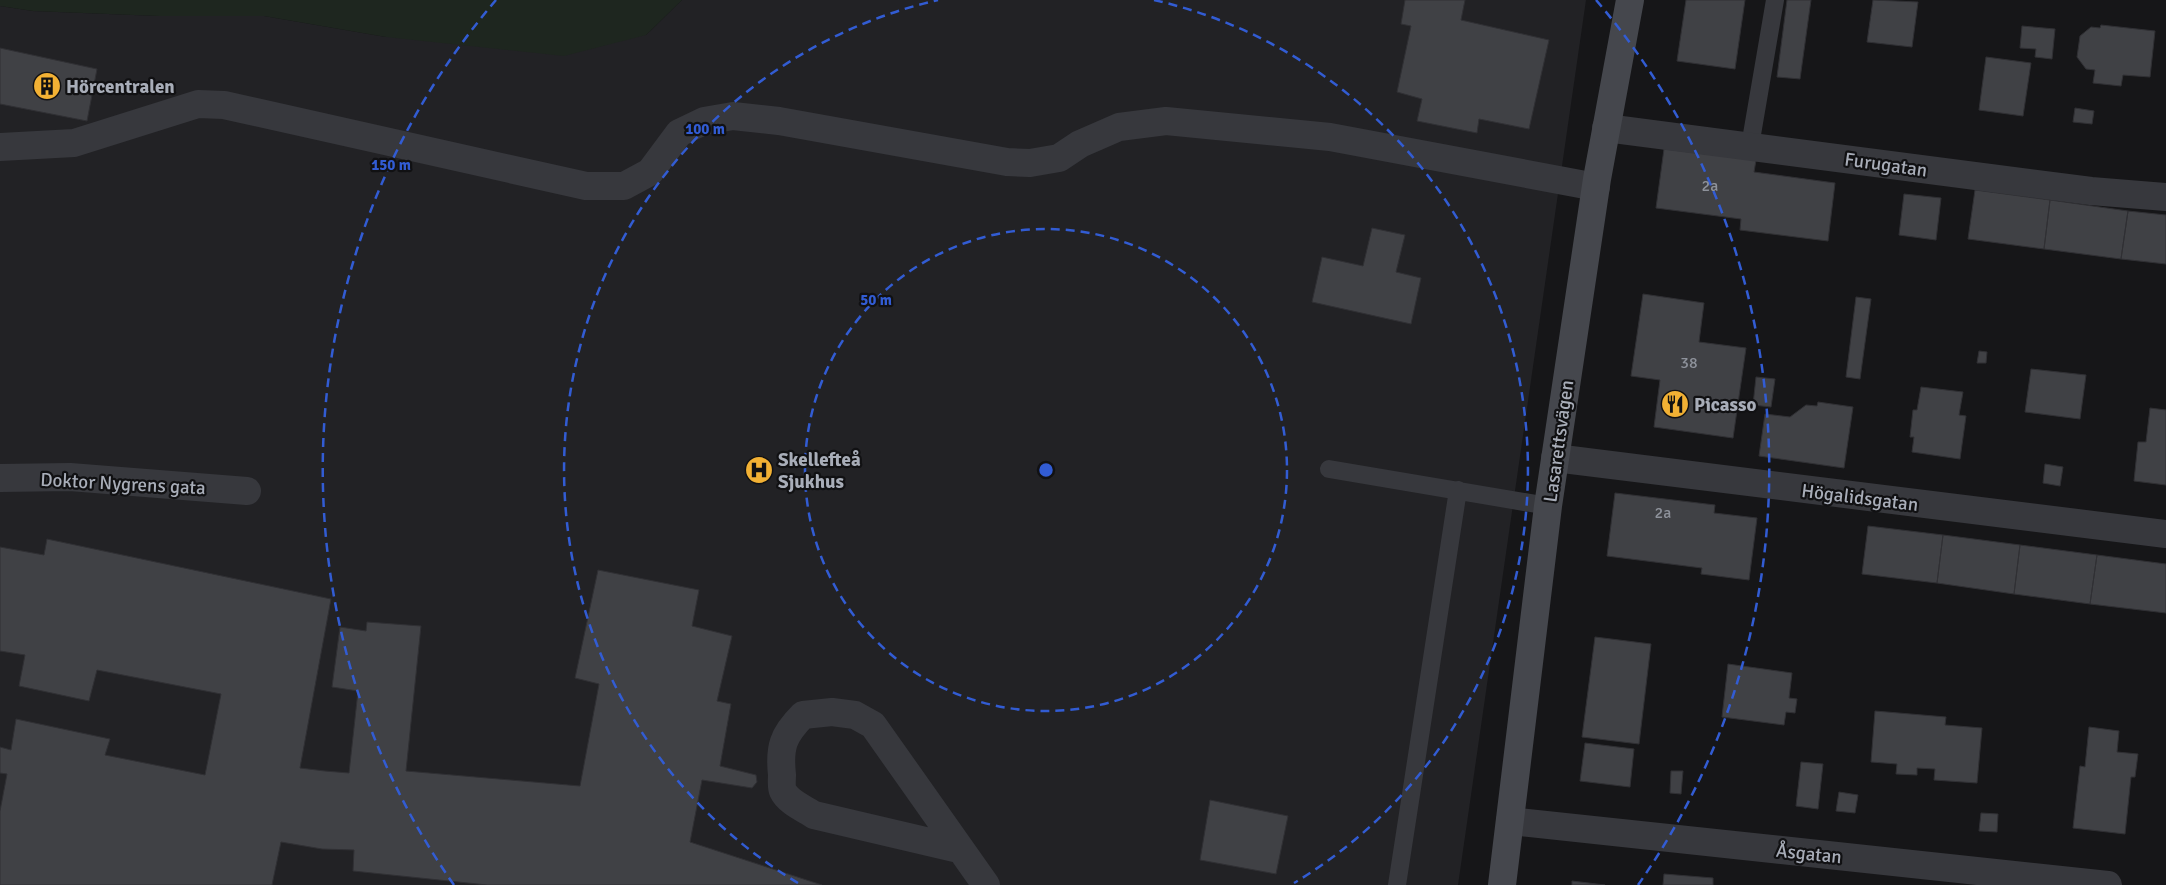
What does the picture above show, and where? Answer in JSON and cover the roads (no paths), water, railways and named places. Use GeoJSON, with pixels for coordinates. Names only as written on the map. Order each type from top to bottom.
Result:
{"type":"FeatureCollection","features":[{"type":"Feature","properties":{"kind":"main road","name":"Lasarettsvägen"},"geometry":{"type":"LineString","coordinates":[[1502,885],[1548,506],[1596,188],[1630,0]]}},
{"type":"Feature","properties":{"kind":"street"},"geometry":{"type":"LineString","coordinates":[[0,147],[74,143],[198,104],[224,105],[586,186],[624,186],[650,172],[679,133],[704,121],[733,116],[779,121],[1007,162],[1030,163],[1059,158],[1080,144],[1119,127],[1166,121],[1330,137],[1596,188]]}},
{"type":"Feature","properties":{"kind":"street","name":"Furugatan"},"geometry":{"type":"LineString","coordinates":[[1606,128],[2091,191],[2166,198]]}},
{"type":"Feature","properties":{"kind":"street","name":"Högalidsgatan"},"geometry":{"type":"LineString","coordinates":[[1555,458],[2166,534]]}},
{"type":"Feature","properties":{"kind":"street","name":"Doktor Nygrens gata"},"geometry":{"type":"LineString","coordinates":[[0,478],[70,476],[247,491]]}},
{"type":"Feature","properties":{"kind":"street"},"geometry":{"type":"LineString","coordinates":[[959,849],[814,815],[797,805],[783,791],[780,763],[784,739],[794,724],[803,714],[832,712],[855,714],[873,725],[986,885]]}},
{"type":"Feature","properties":{"kind":"street","name":"Åsgatan"},"geometry":{"type":"LineString","coordinates":[[1510,821],[2108,885]]}},
{"type":"Feature","properties":{"kind":"lane"},"geometry":{"type":"LineString","coordinates":[[1750,146],[1775,0]]}},
{"type":"Feature","properties":{"kind":"lane"},"geometry":{"type":"LineString","coordinates":[[1329,469],[1548,506]]}},
{"type":"Feature","properties":{"kind":"lane"},"geometry":{"type":"LineString","coordinates":[[1396,885],[1458,490]]}},
{"type":"Feature","properties":{"kind":"place","name":"Hörcentralen"},"geometry":{"type":"Point","coordinates":[47,86]}},
{"type":"Feature","properties":{"kind":"place","name":"Picasso"},"geometry":{"type":"Point","coordinates":[1675,404]}},
{"type":"Feature","properties":{"kind":"place","name":"Skellefteå Sjukhus"},"geometry":{"type":"Point","coordinates":[759,470]}}]}
